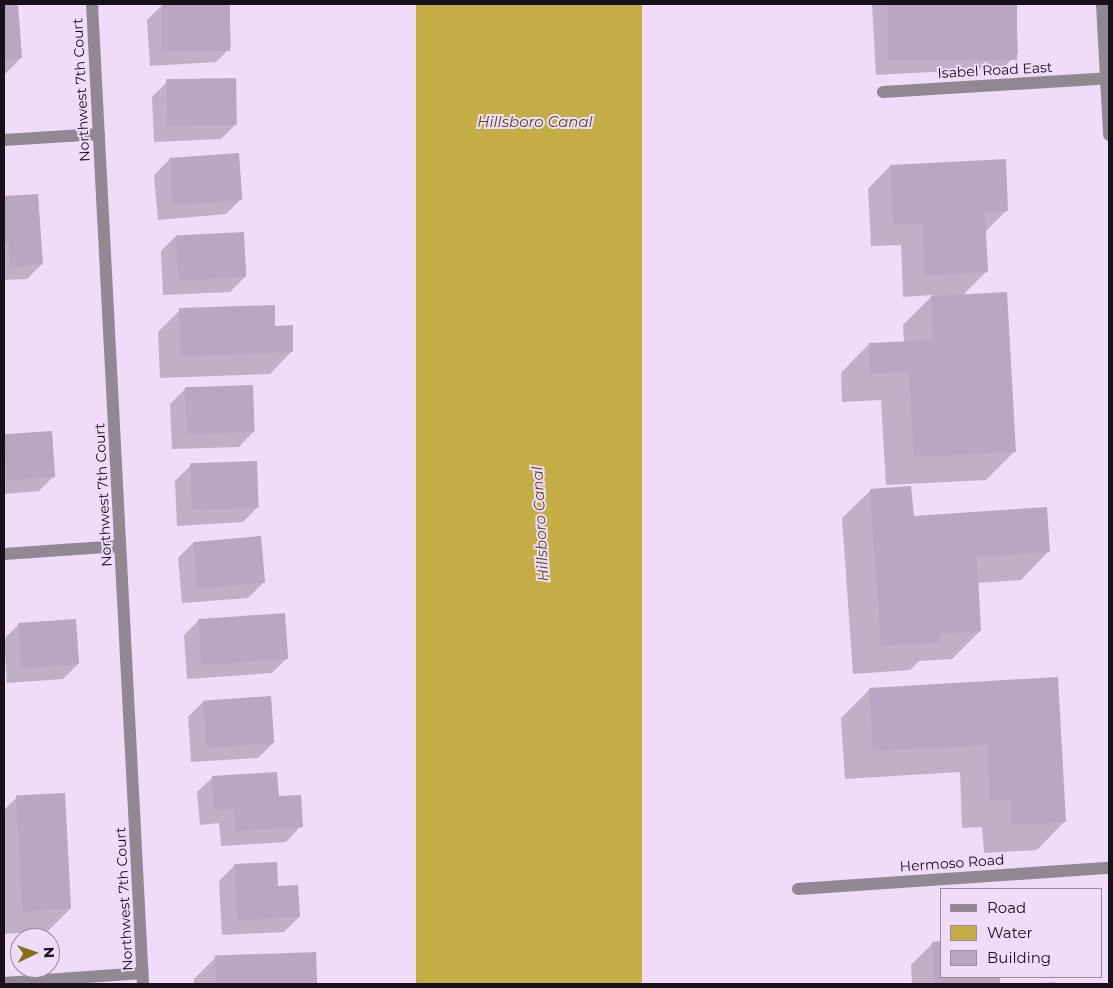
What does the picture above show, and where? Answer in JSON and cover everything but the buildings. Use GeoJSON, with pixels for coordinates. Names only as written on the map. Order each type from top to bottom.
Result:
{"type":"FeatureCollection","features":[{"type":"Feature","properties":{"kind":"street","name":"Northwest 7th Court"},"geometry":{"type":"LineString","coordinates":[[92,4],[143,979]]}},
{"type":"Feature","properties":{"kind":"street"},"geometry":{"type":"LineString","coordinates":[[1102,4],[1109,136]]}},
{"type":"Feature","properties":{"kind":"street","name":"Isabel Road East"},"geometry":{"type":"LineString","coordinates":[[883,92],[1107,78]]}},
{"type":"Feature","properties":{"kind":"street"},"geometry":{"type":"LineString","coordinates":[[4,140],[99,134]]}},
{"type":"Feature","properties":{"kind":"street"},"geometry":{"type":"LineString","coordinates":[[4,554],[120,546]]}},
{"type":"Feature","properties":{"kind":"street","name":"Hermoso Road"},"geometry":{"type":"LineString","coordinates":[[798,889],[1109,868]]}},
{"type":"Feature","properties":{"kind":"street"},"geometry":{"type":"LineString","coordinates":[[4,983],[143,979]]}},
{"type":"Feature","properties":{"kind":"water","name":"Hillsboro Canal"},"geometry":{"type":"Polygon","coordinates":[[[416,4],[642,4],[642,984],[416,984],[416,4]]]}}]}
